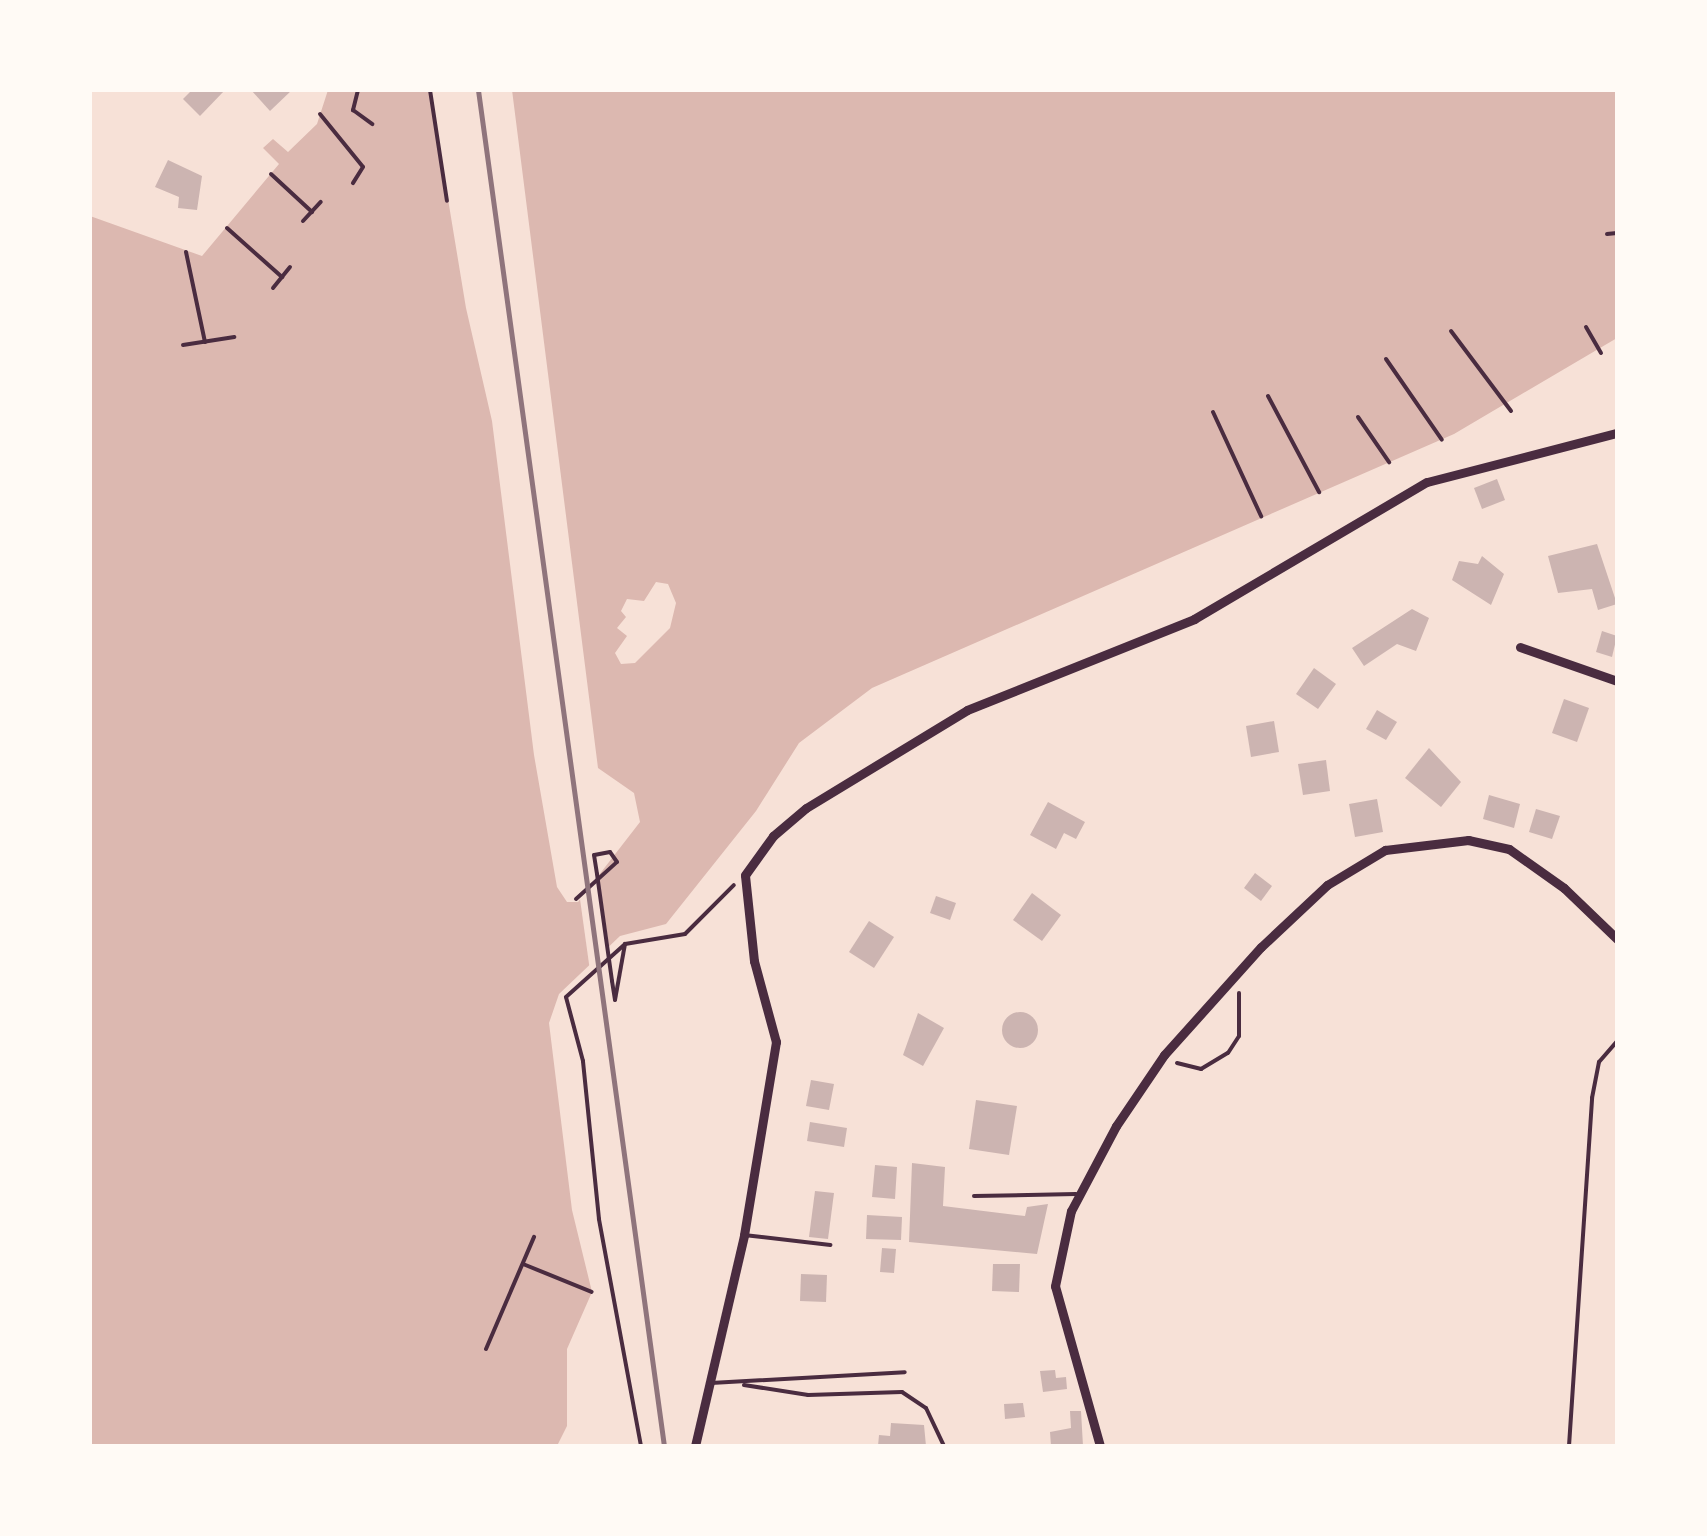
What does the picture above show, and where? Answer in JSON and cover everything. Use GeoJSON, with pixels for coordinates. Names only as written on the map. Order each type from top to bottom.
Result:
{"type":"FeatureCollection","features":[{"type":"Feature","properties":{"kind":"street"},"geometry":{"type":"LineString","coordinates":[[695,1446],[744,1235],[776,1042],[754,961],[745,875],[772,836],[806,808],[967,710],[1194,619],[1427,482],[1617,433]]}},
{"type":"Feature","properties":{"kind":"street"},"geometry":{"type":"LineString","coordinates":[[1520,648],[1617,681]]}},
{"type":"Feature","properties":{"kind":"street"},"geometry":{"type":"LineString","coordinates":[[1100,1446],[1054,1286],[1080,1194],[1164,1055],[1327,885],[1385,850],[1420,842],[1468,840],[1509,849],[1564,888],[1617,939]]}},
{"type":"Feature","properties":{"kind":"lane"},"geometry":{"type":"LineString","coordinates":[[974,1196],[1080,1194]]}},
{"type":"Feature","properties":{"kind":"lane"},"geometry":{"type":"LineString","coordinates":[[744,1235],[830,1246]]}},
{"type":"Feature","properties":{"kind":"lane"},"geometry":{"type":"LineString","coordinates":[[744,1385],[905,1372]]}},
{"type":"Feature","properties":{"kind":"lane"},"geometry":{"type":"LineString","coordinates":[[711,1384],[808,1394],[902,1392],[926,1408],[944,1446]]}},
{"type":"Feature","properties":{"kind":"path"},"geometry":{"type":"LineString","coordinates":[[358,90],[353,110],[372,124]]}},
{"type":"Feature","properties":{"kind":"path"},"geometry":{"type":"LineString","coordinates":[[430,90],[447,201]]}},
{"type":"Feature","properties":{"kind":"path"},"geometry":{"type":"LineString","coordinates":[[320,114],[363,167],[352,183]]}},
{"type":"Feature","properties":{"kind":"path"},"geometry":{"type":"LineString","coordinates":[[271,174],[312,212]]}},
{"type":"Feature","properties":{"kind":"path"},"geometry":{"type":"LineString","coordinates":[[303,221],[321,202]]}},
{"type":"Feature","properties":{"kind":"path"},"geometry":{"type":"LineString","coordinates":[[227,228],[282,277]]}},
{"type":"Feature","properties":{"kind":"path"},"geometry":{"type":"LineString","coordinates":[[1607,234],[1617,233]]}},
{"type":"Feature","properties":{"kind":"path"},"geometry":{"type":"LineString","coordinates":[[186,252],[205,342]]}},
{"type":"Feature","properties":{"kind":"path"},"geometry":{"type":"LineString","coordinates":[[272,288],[290,268]]}},
{"type":"Feature","properties":{"kind":"path"},"geometry":{"type":"LineString","coordinates":[[1586,327],[1601,353]]}},
{"type":"Feature","properties":{"kind":"path"},"geometry":{"type":"LineString","coordinates":[[1452,332],[1510,411]]}},
{"type":"Feature","properties":{"kind":"path"},"geometry":{"type":"LineString","coordinates":[[183,346],[234,337]]}},
{"type":"Feature","properties":{"kind":"path"},"geometry":{"type":"LineString","coordinates":[[1386,359],[1442,440]]}},
{"type":"Feature","properties":{"kind":"path"},"geometry":{"type":"LineString","coordinates":[[1268,396],[1319,492]]}},
{"type":"Feature","properties":{"kind":"path"},"geometry":{"type":"LineString","coordinates":[[1213,412],[1261,516]]}},
{"type":"Feature","properties":{"kind":"path"},"geometry":{"type":"LineString","coordinates":[[1358,417],[1390,462]]}},
{"type":"Feature","properties":{"kind":"path"},"geometry":{"type":"LineString","coordinates":[[576,899],[617,862],[610,852],[594,855],[597,874],[612,981],[618,999],[625,944]]}},
{"type":"Feature","properties":{"kind":"path"},"geometry":{"type":"LineString","coordinates":[[641,1446],[599,1218],[584,1061],[566,998],[625,944],[685,934],[745,875]]}},
{"type":"Feature","properties":{"kind":"path"},"geometry":{"type":"LineString","coordinates":[[1164,1055],[1186,1070],[1228,1054],[1238,1036],[1239,991],[1231,981]]}},
{"type":"Feature","properties":{"kind":"path"},"geometry":{"type":"LineString","coordinates":[[1569,1446],[1592,1098],[1599,1062],[1617,1040]]}},
{"type":"Feature","properties":{"kind":"path"},"geometry":{"type":"LineString","coordinates":[[486,1349],[534,1237]]}},
{"type":"Feature","properties":{"kind":"path"},"geometry":{"type":"LineString","coordinates":[[523,1264],[592,1292]]}},
{"type":"Feature","properties":{"kind":"shaded area"},"geometry":{"type":"Polygon","coordinates":[[[328,90],[430,90],[466,308],[492,421],[534,755],[557,887],[567,902],[578,902],[640,822],[634,793],[598,768],[512,90],[1617,90],[1617,338],[1454,434],[872,688],[799,743],[756,811],[666,924],[620,936],[559,994],[549,1023],[572,1210],[592,1292],[567,1349],[567,1426],[557,1446],[90,1446],[90,216],[202,256],[279,164],[263,148],[273,139],[288,152],[317,124],[328,90]],[[656,582],[644,601],[627,599],[621,611],[626,617],[617,628],[627,636],[615,653],[621,664],[635,663],[670,628],[676,603],[668,584],[656,582]]]}},
{"type":"Feature","properties":{"kind":"pier"},"geometry":{"type":"Polygon","coordinates":[[[598,873],[610,953],[590,971],[579,892],[598,873]]]}},
{"type":"Feature","properties":{"kind":"building"},"geometry":{"type":"Polygon","coordinates":[[[192,90],[225,90],[200,116],[183,99],[192,90]]]}},
{"type":"Feature","properties":{"kind":"building"},"geometry":{"type":"Polygon","coordinates":[[[251,90],[292,90],[270,111],[251,90]]]}},
{"type":"Feature","properties":{"kind":"building"},"geometry":{"type":"Polygon","coordinates":[[[168,160],[202,176],[197,210],[178,208],[179,197],[155,187],[168,160]]]}},
{"type":"Feature","properties":{"kind":"building"},"geometry":{"type":"Polygon","coordinates":[[[1497,479],[1505,500],[1482,509],[1474,488],[1497,479]]]}},
{"type":"Feature","properties":{"kind":"building"},"geometry":{"type":"Polygon","coordinates":[[[1597,544],[1617,604],[1598,610],[1592,589],[1558,593],[1548,556],[1597,544]]]}},
{"type":"Feature","properties":{"kind":"building"},"geometry":{"type":"Polygon","coordinates":[[[1482,556],[1504,574],[1491,605],[1452,580],[1459,561],[1478,564],[1482,556]]]}},
{"type":"Feature","properties":{"kind":"building"},"geometry":{"type":"Polygon","coordinates":[[[1412,609],[1429,618],[1416,651],[1397,644],[1364,666],[1352,648],[1412,609]]]}},
{"type":"Feature","properties":{"kind":"building"},"geometry":{"type":"Polygon","coordinates":[[[1602,631],[1617,636],[1612,657],[1596,652],[1602,631]]]}},
{"type":"Feature","properties":{"kind":"building"},"geometry":{"type":"Polygon","coordinates":[[[1314,668],[1336,684],[1318,709],[1296,694],[1314,668]]]}},
{"type":"Feature","properties":{"kind":"building"},"geometry":{"type":"Polygon","coordinates":[[[1564,699],[1589,708],[1577,742],[1552,733],[1564,699]]]}},
{"type":"Feature","properties":{"kind":"building"},"geometry":{"type":"Polygon","coordinates":[[[1377,710],[1397,722],[1386,740],[1366,729],[1377,710]]]}},
{"type":"Feature","properties":{"kind":"building"},"geometry":{"type":"Polygon","coordinates":[[[1274,721],[1279,752],[1251,757],[1246,726],[1274,721]]]}},
{"type":"Feature","properties":{"kind":"building"},"geometry":{"type":"Polygon","coordinates":[[[1429,748],[1461,782],[1441,807],[1405,778],[1429,748]]]}},
{"type":"Feature","properties":{"kind":"building"},"geometry":{"type":"Polygon","coordinates":[[[1326,760],[1330,791],[1303,795],[1298,764],[1326,760]]]}},
{"type":"Feature","properties":{"kind":"building"},"geometry":{"type":"Polygon","coordinates":[[[1489,795],[1520,804],[1514,828],[1483,819],[1489,795]]]}},
{"type":"Feature","properties":{"kind":"building"},"geometry":{"type":"Polygon","coordinates":[[[1377,799],[1383,832],[1355,837],[1349,804],[1377,799]]]}},
{"type":"Feature","properties":{"kind":"building"},"geometry":{"type":"Polygon","coordinates":[[[1048,802],[1085,822],[1076,839],[1064,833],[1056,849],[1030,835],[1048,802]]]}},
{"type":"Feature","properties":{"kind":"building"},"geometry":{"type":"Polygon","coordinates":[[[1536,809],[1560,816],[1552,839],[1529,832],[1536,809]]]}},
{"type":"Feature","properties":{"kind":"building"},"geometry":{"type":"Polygon","coordinates":[[[1255,873],[1272,886],[1261,901],[1244,888],[1255,873]]]}},
{"type":"Feature","properties":{"kind":"building"},"geometry":{"type":"Polygon","coordinates":[[[1032,893],[1061,915],[1042,941],[1013,920],[1032,893]]]}},
{"type":"Feature","properties":{"kind":"building"},"geometry":{"type":"Polygon","coordinates":[[[936,896],[956,903],[950,920],[930,913],[936,896]]]}},
{"type":"Feature","properties":{"kind":"building"},"geometry":{"type":"Polygon","coordinates":[[[869,921],[894,937],[874,968],[849,952],[869,921]]]}},
{"type":"Feature","properties":{"kind":"building"},"geometry":{"type":"Polygon","coordinates":[[[1020,1012],[1033,1017],[1038,1030],[1033,1043],[1020,1048],[1007,1043],[1002,1030],[1007,1017],[1020,1012]]]}},
{"type":"Feature","properties":{"kind":"building"},"geometry":{"type":"Polygon","coordinates":[[[918,1013],[944,1028],[923,1066],[903,1055],[918,1013]]]}},
{"type":"Feature","properties":{"kind":"building"},"geometry":{"type":"Polygon","coordinates":[[[811,1080],[834,1084],[829,1110],[806,1106],[811,1080]]]}},
{"type":"Feature","properties":{"kind":"building"},"geometry":{"type":"Polygon","coordinates":[[[976,1100],[1017,1106],[1009,1155],[969,1149],[976,1100]]]}},
{"type":"Feature","properties":{"kind":"building"},"geometry":{"type":"Polygon","coordinates":[[[810,1122],[847,1128],[844,1147],[807,1141],[810,1122]]]}},
{"type":"Feature","properties":{"kind":"building"},"geometry":{"type":"Polygon","coordinates":[[[912,1163],[945,1167],[943,1206],[1025,1216],[1027,1207],[1048,1204],[1037,1254],[909,1242],[912,1163]]]}},
{"type":"Feature","properties":{"kind":"building"},"geometry":{"type":"Polygon","coordinates":[[[875,1165],[897,1167],[895,1199],[872,1197],[875,1165]]]}},
{"type":"Feature","properties":{"kind":"building"},"geometry":{"type":"Polygon","coordinates":[[[815,1191],[834,1193],[828,1239],[809,1237],[815,1191]]]}},
{"type":"Feature","properties":{"kind":"building"},"geometry":{"type":"Polygon","coordinates":[[[867,1215],[902,1217],[901,1240],[866,1239],[867,1215]]]}},
{"type":"Feature","properties":{"kind":"building"},"geometry":{"type":"Polygon","coordinates":[[[882,1248],[896,1249],[894,1273],[880,1272],[882,1248]]]}},
{"type":"Feature","properties":{"kind":"building"},"geometry":{"type":"Polygon","coordinates":[[[993,1264],[1020,1264],[1019,1292],[992,1291],[993,1264]]]}},
{"type":"Feature","properties":{"kind":"building"},"geometry":{"type":"Polygon","coordinates":[[[801,1274],[827,1275],[826,1302],[800,1301],[801,1274]]]}},
{"type":"Feature","properties":{"kind":"building"},"geometry":{"type":"Polygon","coordinates":[[[1055,1370],[1056,1378],[1066,1377],[1067,1389],[1043,1392],[1040,1371],[1055,1370]]]}},
{"type":"Feature","properties":{"kind":"building"},"geometry":{"type":"Polygon","coordinates":[[[1023,1403],[1025,1417],[1005,1419],[1004,1404],[1023,1403]]]}},
{"type":"Feature","properties":{"kind":"building"},"geometry":{"type":"Polygon","coordinates":[[[1070,1411],[1081,1411],[1083,1446],[1051,1446],[1050,1432],[1071,1428],[1070,1411]]]}},
{"type":"Feature","properties":{"kind":"building"},"geometry":{"type":"Polygon","coordinates":[[[891,1423],[924,1425],[926,1446],[878,1446],[879,1435],[890,1436],[891,1423]]]}},
{"type":"Feature","properties":{"kind":"railway"},"geometry":{"type":"LineString","coordinates":[[478,90],[664,1446]]}}]}
